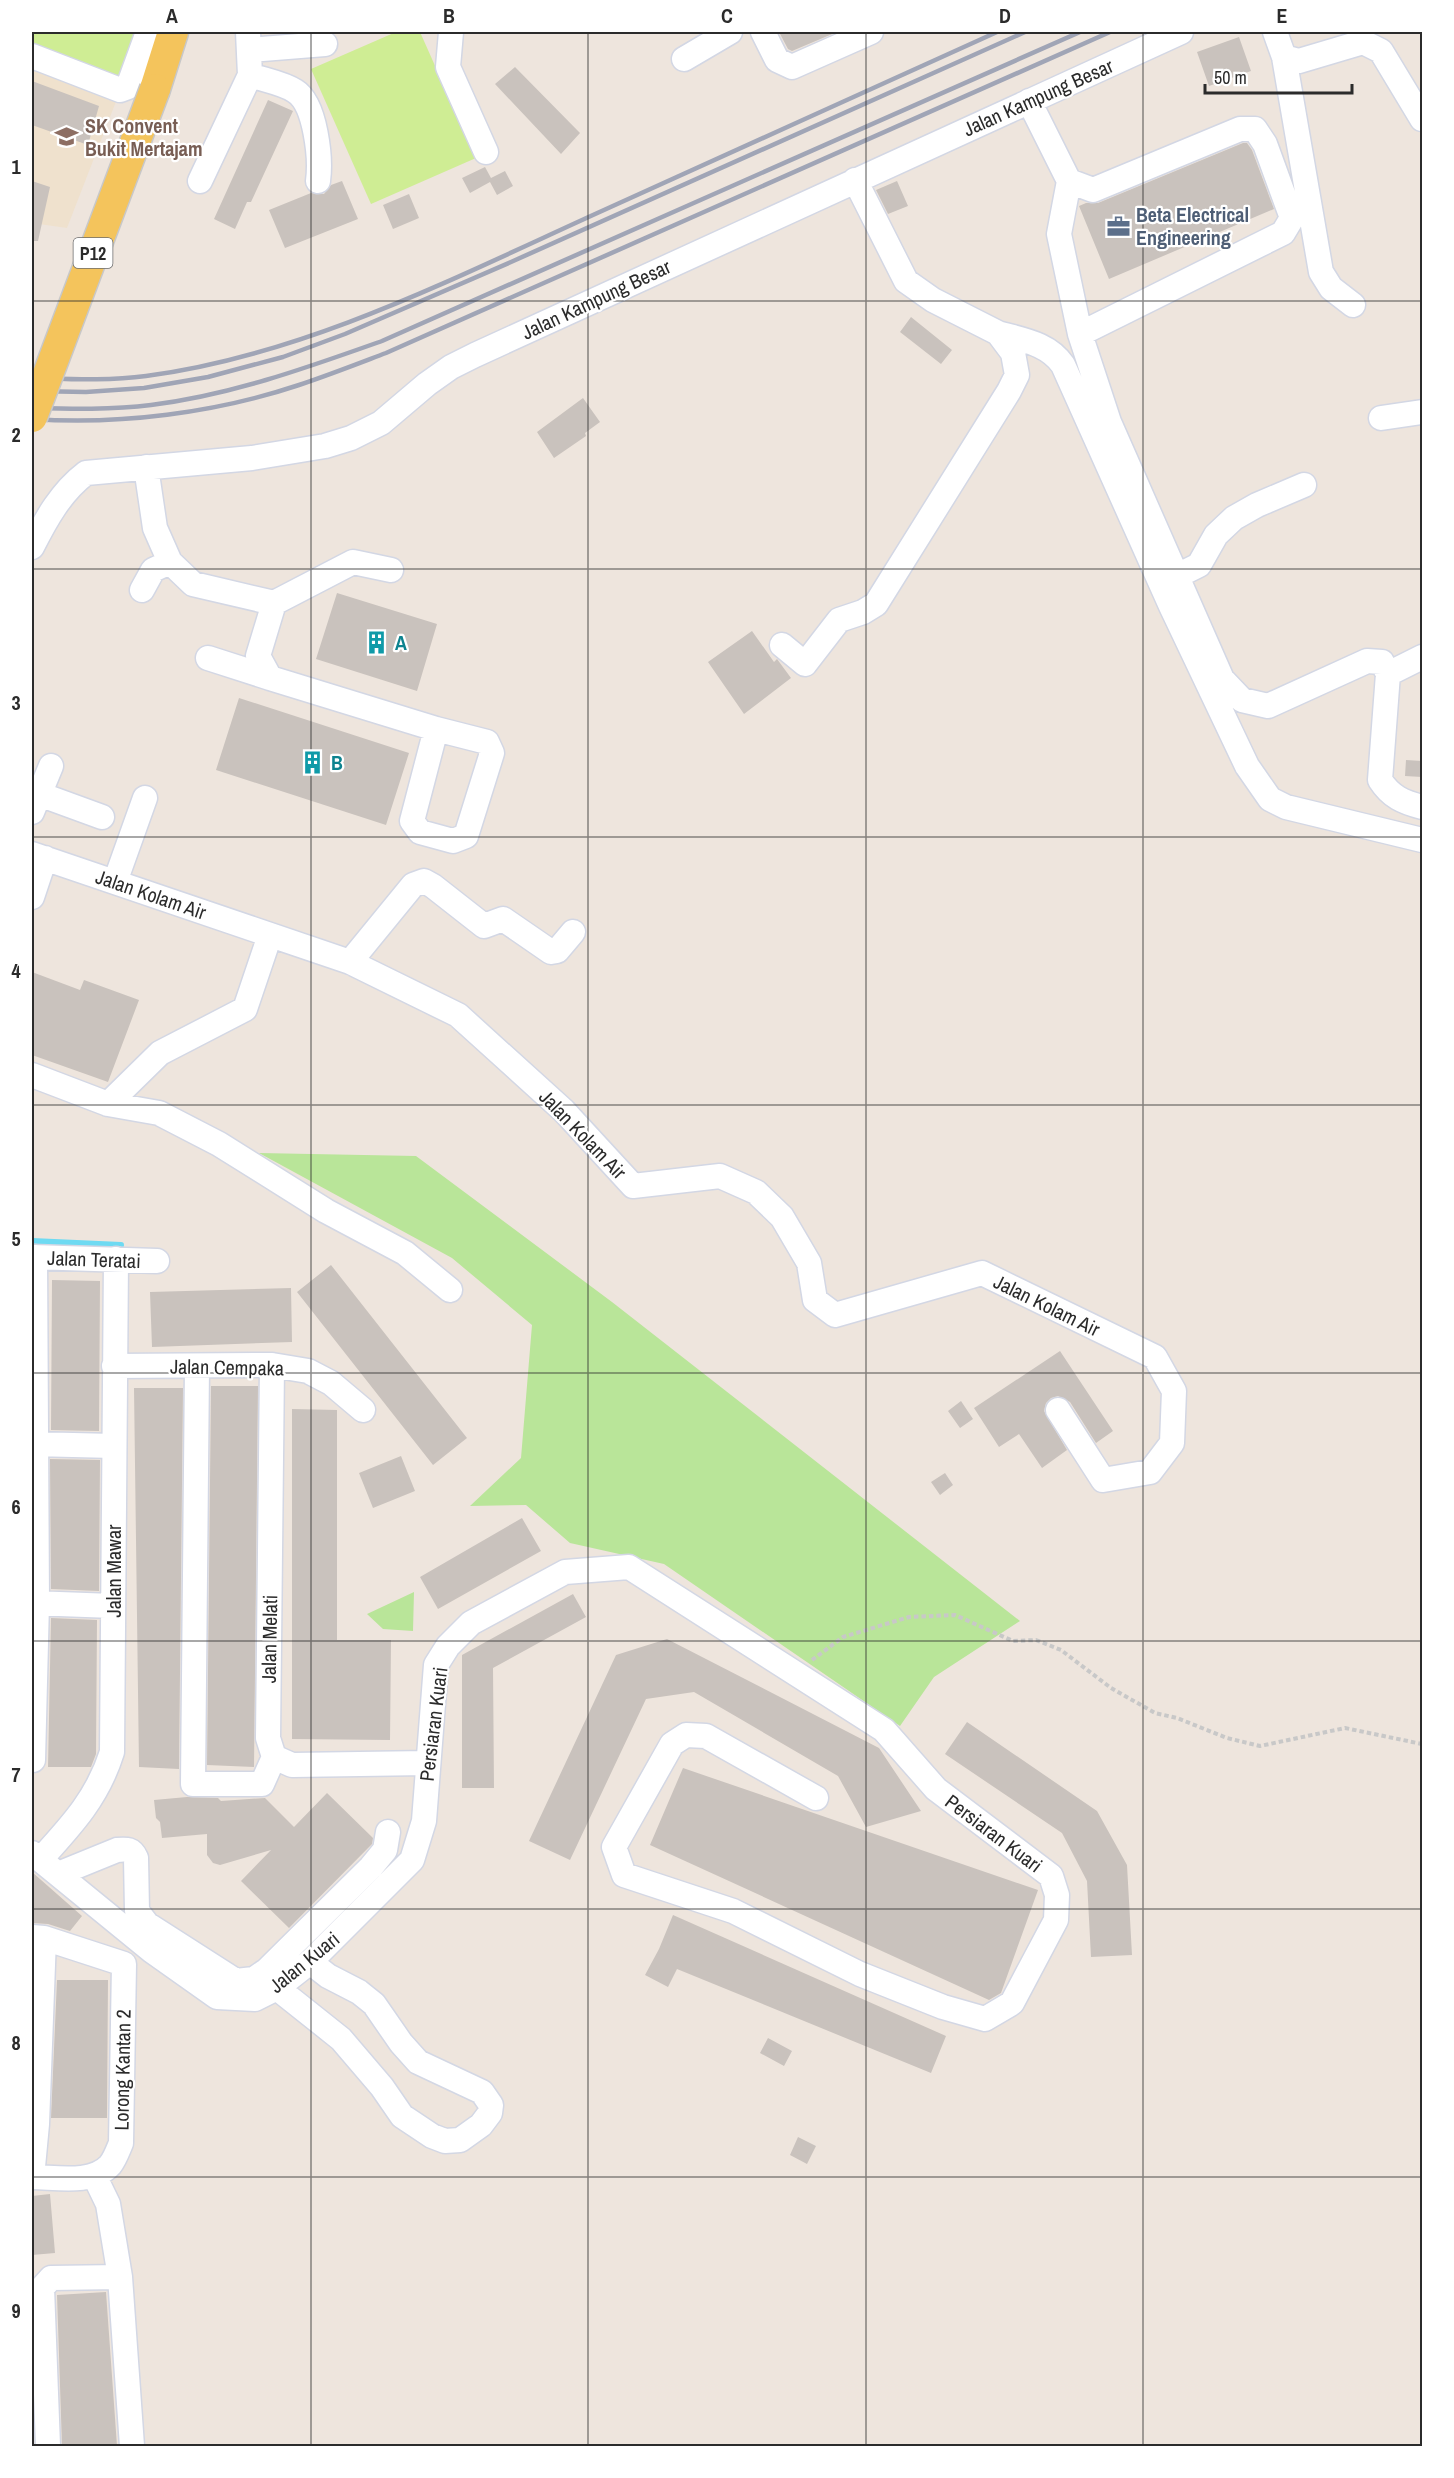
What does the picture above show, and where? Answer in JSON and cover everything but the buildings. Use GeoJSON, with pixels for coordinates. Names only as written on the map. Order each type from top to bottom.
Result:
{"type":"FeatureCollection","features":[{"type":"Feature","properties":{"kind":"main road","name":"P12"},"geometry":{"type":"LineString","coordinates":[[32,417],[155,89],[173,32]]}},
{"type":"Feature","properties":{"kind":"street"},"geometry":{"type":"LineString","coordinates":[[32,56],[120,90],[125,89],[128,87],[148,32]]}},
{"type":"Feature","properties":{"kind":"street"},"geometry":{"type":"LineString","coordinates":[[451,32],[448,67],[486,152]]}},
{"type":"Feature","properties":{"kind":"street"},"geometry":{"type":"LineString","coordinates":[[684,59],[730,32]]}},
{"type":"Feature","properties":{"kind":"street"},"geometry":{"type":"LineString","coordinates":[[763,32],[777,60],[792,67],[871,32]]}},
{"type":"Feature","properties":{"kind":"street","name":"Jalan Kampung Besar"},"geometry":{"type":"LineString","coordinates":[[32,547],[62,497],[73,483],[86,473],[252,458],[325,446],[351,438],[381,423],[426,384],[451,367],[1181,32]]}},
{"type":"Feature","properties":{"kind":"street"},"geometry":{"type":"LineString","coordinates":[[1275,32],[1284,57],[1321,272],[1330,288],[1353,305]]}},
{"type":"Feature","properties":{"kind":"street"},"geometry":{"type":"LineString","coordinates":[[200,181],[250,75],[248,41],[325,44]]}},
{"type":"Feature","properties":{"kind":"street"},"geometry":{"type":"LineString","coordinates":[[1284,57],[1299,61],[1364,42],[1381,51],[1422,119]]}},
{"type":"Feature","properties":{"kind":"street"},"geometry":{"type":"LineString","coordinates":[[250,75],[295,91],[304,100],[315,129],[320,166],[318,181]]}},
{"type":"Feature","properties":{"kind":"street"},"geometry":{"type":"LineString","coordinates":[[1029,101],[1069,181],[1059,234],[1080,334],[1109,422],[1222,679],[1242,700],[1269,706],[1367,661],[1382,662],[1388,674],[1380,780],[1388,792],[1401,801],[1422,807]]}},
{"type":"Feature","properties":{"kind":"street"},"geometry":{"type":"LineString","coordinates":[[1069,181],[1093,189],[1240,129],[1255,129],[1265,144],[1292,218],[1283,233],[1080,334]]}},
{"type":"Feature","properties":{"kind":"street"},"geometry":{"type":"LineString","coordinates":[[855,180],[906,280],[933,300],[998,333],[1042,346],[1055,354],[1063,365],[1171,606],[1242,756],[1270,799],[1286,807],[1422,840]]}},
{"type":"Feature","properties":{"kind":"street"},"geometry":{"type":"LineString","coordinates":[[782,645],[805,664],[839,620],[863,612],[876,604],[1017,375],[1013,353],[998,333]]}},
{"type":"Feature","properties":{"kind":"street"},"geometry":{"type":"LineString","coordinates":[[1381,418],[1422,412]]}},
{"type":"Feature","properties":{"kind":"street"},"geometry":{"type":"LineString","coordinates":[[146,467],[155,528],[170,562],[193,584],[274,603],[353,562],[391,570]]}},
{"type":"Feature","properties":{"kind":"street"},"geometry":{"type":"LineString","coordinates":[[1177,576],[1199,565],[1216,535],[1234,518],[1257,505],[1304,485]]}},
{"type":"Feature","properties":{"kind":"street"},"geometry":{"type":"LineString","coordinates":[[142,590],[153,570],[170,562]]}},
{"type":"Feature","properties":{"kind":"street"},"geometry":{"type":"LineString","coordinates":[[270,678],[258,656],[274,603]]}},
{"type":"Feature","properties":{"kind":"street"},"geometry":{"type":"LineString","coordinates":[[1388,674],[1422,657]]}},
{"type":"Feature","properties":{"kind":"street"},"geometry":{"type":"LineString","coordinates":[[208,658],[436,729],[487,742],[492,753],[466,836],[453,841],[420,832],[412,821],[436,729]]}},
{"type":"Feature","properties":{"kind":"street"},"geometry":{"type":"LineString","coordinates":[[51,766],[35,803],[102,817]]}},
{"type":"Feature","properties":{"kind":"street"},"geometry":{"type":"LineString","coordinates":[[115,882],[145,798]]}},
{"type":"Feature","properties":{"kind":"street"},"geometry":{"type":"LineString","coordinates":[[32,897],[38,856]]}},
{"type":"Feature","properties":{"kind":"street","name":"Jalan Kolam Air"},"geometry":{"type":"LineString","coordinates":[[38,856],[350,962],[458,1015],[564,1111],[633,1186],[720,1176],[756,1192],[782,1217],[809,1263],[815,1300],[836,1315],[982,1273],[1155,1357],[1174,1391],[1172,1443],[1150,1472],[1103,1480],[1058,1410]]}},
{"type":"Feature","properties":{"kind":"street"},"geometry":{"type":"LineString","coordinates":[[350,962],[413,885],[424,881],[434,886],[484,926],[503,919],[550,952],[557,951],[573,932]]}},
{"type":"Feature","properties":{"kind":"street"},"geometry":{"type":"LineString","coordinates":[[108,1104],[160,1053],[245,1009],[270,935]]}},
{"type":"Feature","properties":{"kind":"street"},"geometry":{"type":"LineString","coordinates":[[32,1075],[108,1104],[159,1113],[219,1144],[326,1211],[405,1253],[450,1290]]}},
{"type":"Feature","properties":{"kind":"street"},"geometry":{"type":"LineString","coordinates":[[32,1760],[33,1257]]}},
{"type":"Feature","properties":{"kind":"street","name":"Jalan Teratai"},"geometry":{"type":"LineString","coordinates":[[33,1257],[157,1261]]}},
{"type":"Feature","properties":{"kind":"street","name":"Jalan Mawar"},"geometry":{"type":"LineString","coordinates":[[43,1862],[78,1820],[104,1777],[112,1752],[116,1259]]}},
{"type":"Feature","properties":{"kind":"street","name":"Jalan Cempaka"},"geometry":{"type":"LineString","coordinates":[[114,1366],[272,1365],[308,1371],[332,1383],[363,1410]]}},
{"type":"Feature","properties":{"kind":"street","name":"Jalan Melati"},"geometry":{"type":"LineString","coordinates":[[272,1365],[268,1738],[274,1757]]}},
{"type":"Feature","properties":{"kind":"street"},"geometry":{"type":"LineString","coordinates":[[197,1366],[192,1784],[262,1784],[274,1757],[292,1765],[427,1763]]}},
{"type":"Feature","properties":{"kind":"street"},"geometry":{"type":"LineString","coordinates":[[34,1444],[114,1446]]}},
{"type":"Feature","properties":{"kind":"street","name":"Persiaran Kuari"},"geometry":{"type":"LineString","coordinates":[[424,1821],[436,1665],[448,1646],[471,1623],[565,1572],[629,1567],[884,1730],[936,1790],[1051,1876],[1057,1895],[1056,1920],[1012,2003],[985,2019],[933,2003],[860,1974],[733,1911],[624,1875],[614,1847],[672,1744],[686,1735],[706,1736],[816,1798]]}},
{"type":"Feature","properties":{"kind":"street"},"geometry":{"type":"LineString","coordinates":[[34,1603],[113,1606]]}},
{"type":"Feature","properties":{"kind":"street","name":"Jalan Kuari"},"geometry":{"type":"LineString","coordinates":[[43,1862],[152,1951],[217,1997],[255,1999],[277,1988],[335,1940],[412,1860],[424,1821]]}},
{"type":"Feature","properties":{"kind":"street"},"geometry":{"type":"LineString","coordinates":[[43,1862],[117,1850],[128,1849],[133,1852],[136,1858],[137,1911],[147,1924],[236,1981],[254,1979],[260,1975],[317,1921],[371,1868],[385,1850],[388,1832]]}},
{"type":"Feature","properties":{"kind":"street"},"geometry":{"type":"LineString","coordinates":[[317,1921],[335,1940]]}},
{"type":"Feature","properties":{"kind":"street"},"geometry":{"type":"LineString","coordinates":[[38,1937],[37,2124],[32,2177],[79,2178],[94,2175],[108,2204],[120,2277],[132,2446]]}},
{"type":"Feature","properties":{"kind":"street","name":"Lorong Kantan 2"},"geometry":{"type":"LineString","coordinates":[[38,1937],[124,1964],[121,2143],[110,2164],[94,2175]]}},
{"type":"Feature","properties":{"kind":"street"},"geometry":{"type":"LineString","coordinates":[[277,1988],[341,2039],[402,2116],[414,2126],[445,2141],[460,2140],[481,2125],[490,2113],[491,2105],[482,2092],[418,2062],[401,2043],[374,2004],[359,1992],[328,1976],[310,1962]]}},
{"type":"Feature","properties":{"kind":"street"},"geometry":{"type":"LineString","coordinates":[[48,2446],[42,2288],[51,2278],[120,2277]]}},
{"type":"Feature","properties":{"kind":"path"},"geometry":{"type":"LineString","coordinates":[[795,1672],[843,1637],[909,1617],[955,1615],[1013,1641],[1036,1640],[1061,1650],[1111,1688],[1155,1713],[1176,1718],[1227,1738],[1260,1746],[1346,1728],[1422,1744]]}},
{"type":"Feature","properties":{"kind":"shaded area","name":"SK Convent Bukit Mertajam"},"geometry":{"type":"Polygon","coordinates":[[[32,32],[143,32],[67,228],[32,223],[32,32]]]}},
{"type":"Feature","properties":{"kind":"green space"},"geometry":{"type":"Polygon","coordinates":[[[32,32],[135,32],[119,82],[32,46],[32,32]]]}},
{"type":"Feature","properties":{"kind":"green space"},"geometry":{"type":"Polygon","coordinates":[[[396,32],[420,32],[476,158],[371,204],[311,69],[396,32]]]}},
{"type":"Feature","properties":{"kind":"green space"},"geometry":{"type":"Polygon","coordinates":[[[259,1153],[416,1156],[612,1302],[1020,1621],[934,1677],[900,1726],[664,1564],[570,1543],[526,1505],[470,1506],[521,1458],[532,1325],[452,1258],[259,1153]]]}},
{"type":"Feature","properties":{"kind":"green space"},"geometry":{"type":"Polygon","coordinates":[[[414,1592],[413,1631],[383,1629],[367,1614],[414,1592]]]}},
{"type":"Feature","properties":{"kind":"waterway"},"geometry":{"type":"LineString","coordinates":[[32,1241],[121,1245]]}},
{"type":"Feature","properties":{"kind":"railway"},"geometry":{"type":"LineString","coordinates":[[32,378],[103,379],[146,376],[206,366],[323,332],[437,286],[997,32]]}},
{"type":"Feature","properties":{"kind":"railway"},"geometry":{"type":"LineString","coordinates":[[32,391],[86,392],[144,388],[208,377],[283,357],[345,334],[511,262],[1025,32]]}},
{"type":"Feature","properties":{"kind":"railway"},"geometry":{"type":"LineString","coordinates":[[32,408],[121,408],[210,395],[268,379],[382,341],[1080,32]]}},
{"type":"Feature","properties":{"kind":"railway"},"geometry":{"type":"LineString","coordinates":[[32,419],[99,420],[167,415],[234,403],[299,385],[386,353],[1110,32]]}},
{"type":"Feature","properties":{"kind":"place","name":"SK Convent Bukit Mertajam"},"geometry":{"type":"Point","coordinates":[67,137]}},
{"type":"Feature","properties":{"kind":"place","name":"Beta Electrical Engineering"},"geometry":{"type":"Point","coordinates":[1118,226]}},
{"type":"Feature","properties":{"kind":"place","name":"A"},"geometry":{"type":"Point","coordinates":[377,642]}},
{"type":"Feature","properties":{"kind":"place","name":"B"},"geometry":{"type":"Point","coordinates":[313,762]}}]}
